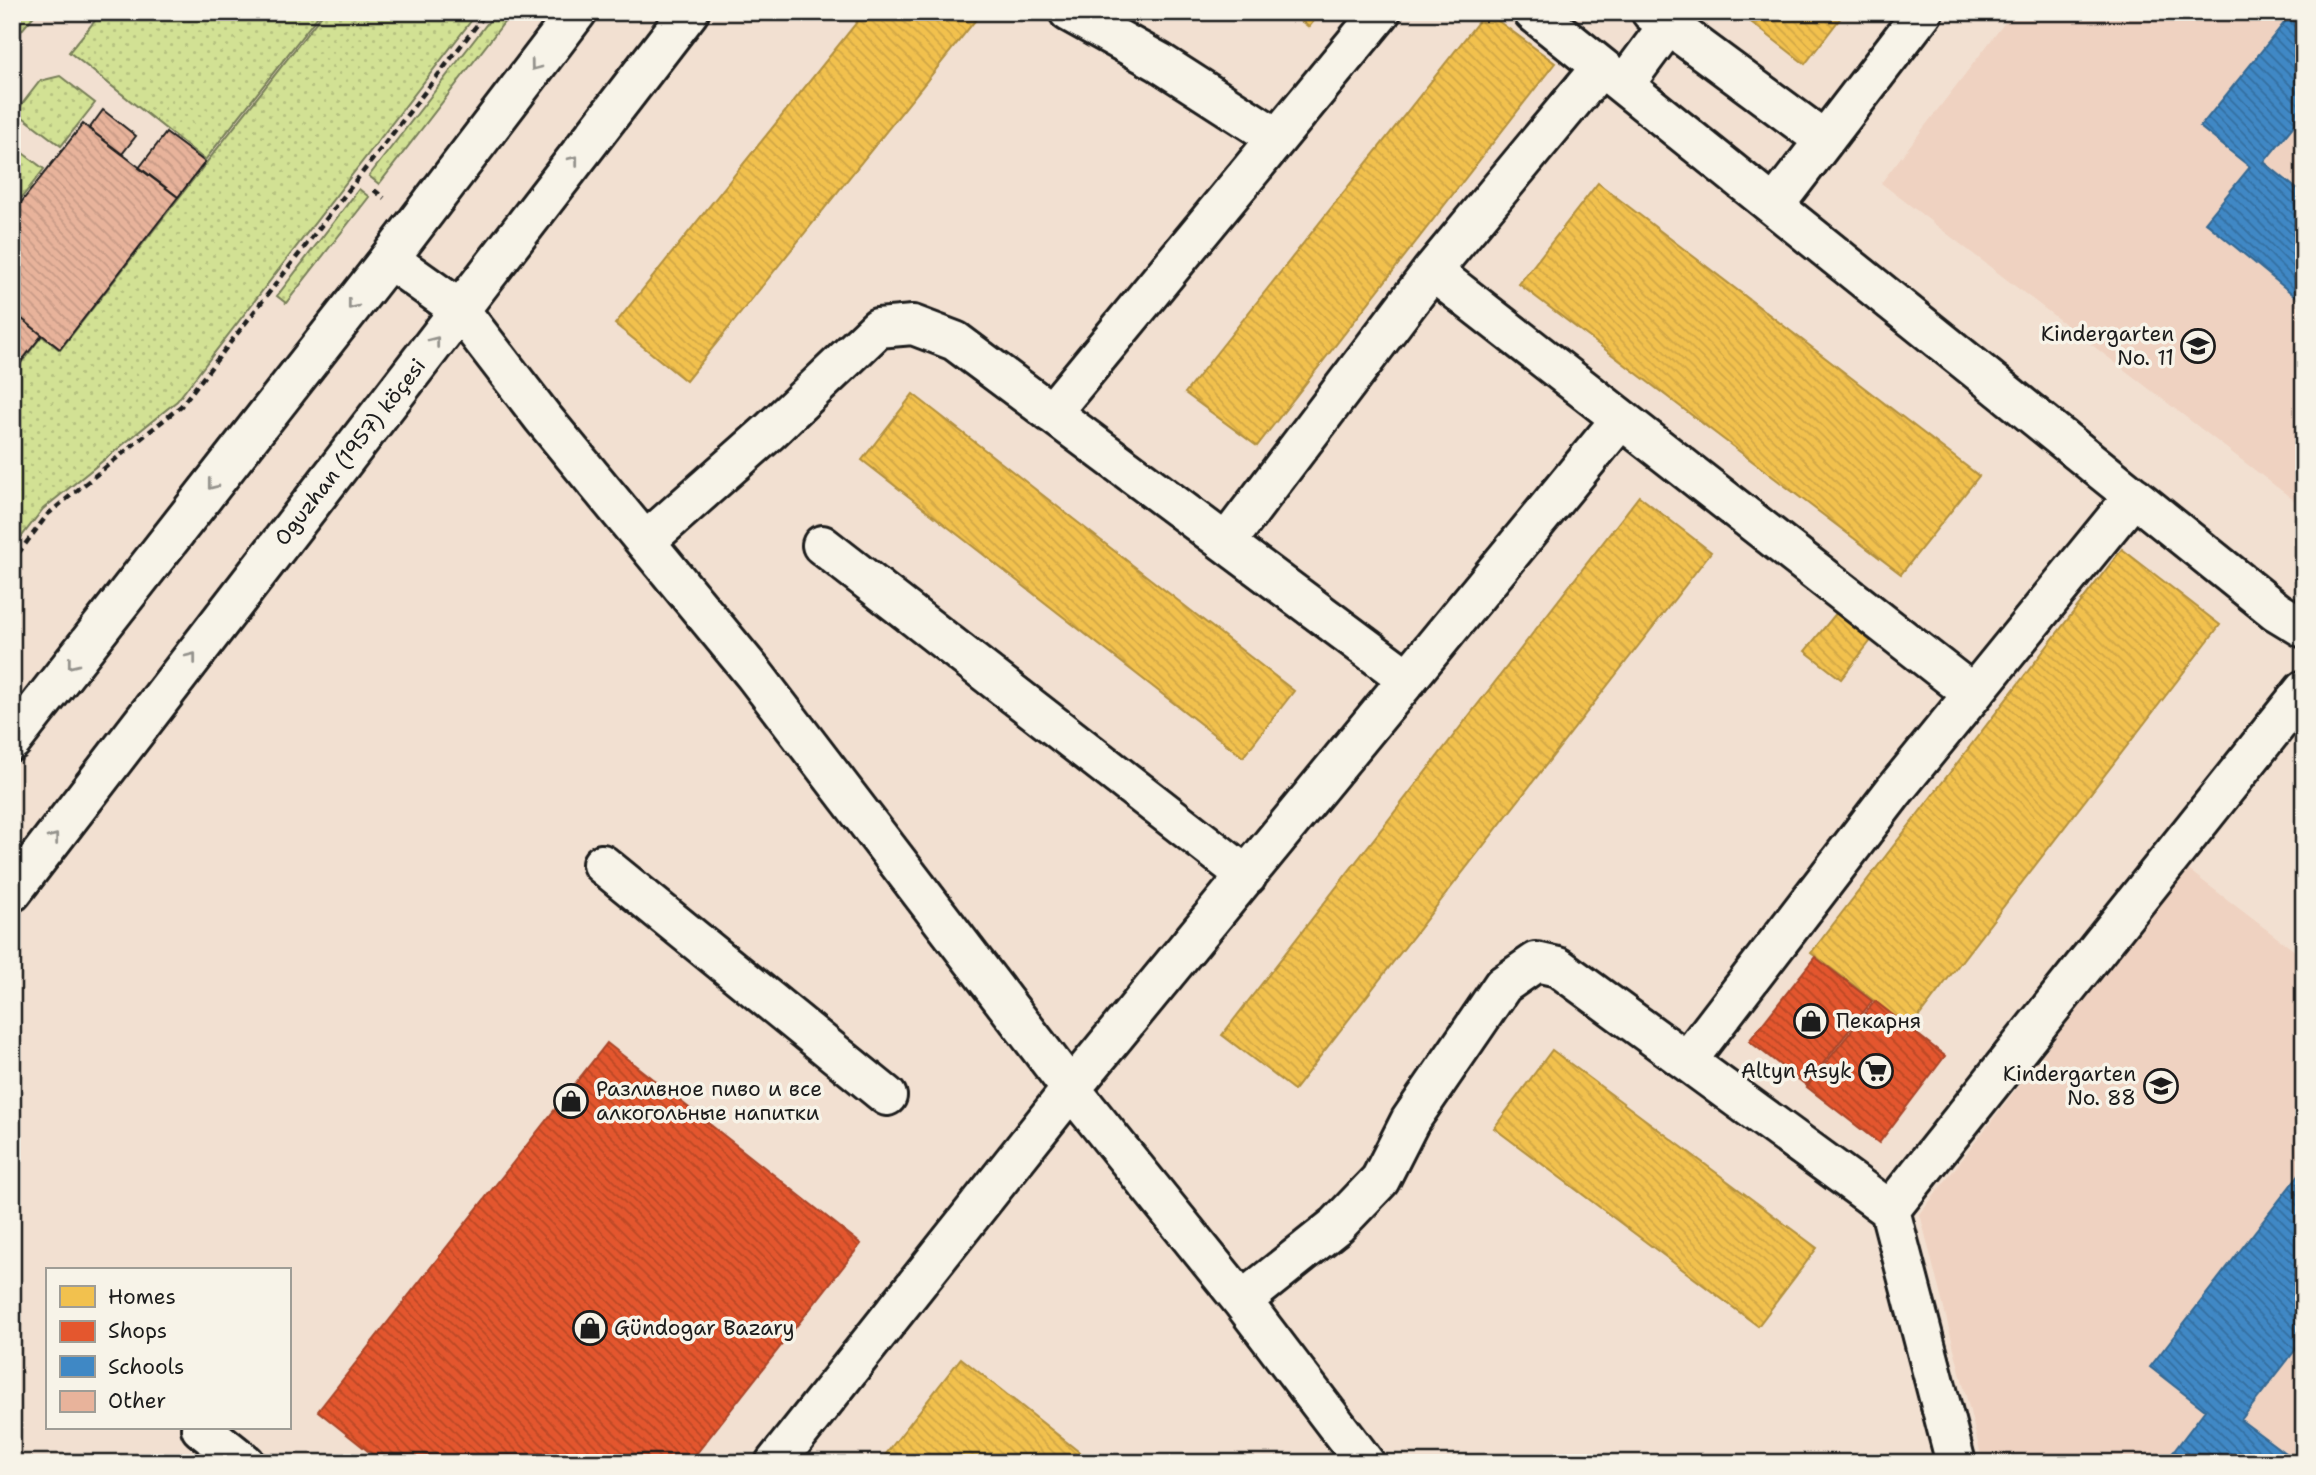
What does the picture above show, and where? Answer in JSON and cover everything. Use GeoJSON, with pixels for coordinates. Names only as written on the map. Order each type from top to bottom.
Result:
{"type":"FeatureCollection","features":[{"type":"Feature","properties":{"kind":"street"},"geometry":{"type":"LineString","coordinates":[[12,741],[389,258],[577,12]]}},
{"type":"Feature","properties":{"kind":"street","name":"Oguzhan (1957) köçesi"},"geometry":{"type":"LineString","coordinates":[[12,892],[689,12]]}},
{"type":"Feature","properties":{"kind":"street"},"geometry":{"type":"LineString","coordinates":[[1069,12],[1159,62],[1277,138]]}},
{"type":"Feature","properties":{"kind":"street"},"geometry":{"type":"LineString","coordinates":[[1051,413],[1381,12]]}},
{"type":"Feature","properties":{"kind":"street"},"geometry":{"type":"LineString","coordinates":[[1533,12],[2276,611],[2304,628]]}},
{"type":"Feature","properties":{"kind":"street"},"geometry":{"type":"LineString","coordinates":[[1774,206],[1923,12]]}},
{"type":"Feature","properties":{"kind":"street"},"geometry":{"type":"LineString","coordinates":[[1226,543],[1432,271],[1665,17],[1824,140]]}},
{"type":"Feature","properties":{"kind":"street"},"geometry":{"type":"LineString","coordinates":[[389,258],[459,309],[543,418],[754,674],[1072,1088],[1242,1301],[1366,1463]]}},
{"type":"Feature","properties":{"kind":"street"},"geometry":{"type":"LineString","coordinates":[[1432,271],[1973,694]]}},
{"type":"Feature","properties":{"kind":"street"},"geometry":{"type":"LineString","coordinates":[[645,542],[769,432],[878,328],[913,326],[955,341],[1408,679]]}},
{"type":"Feature","properties":{"kind":"street"},"geometry":{"type":"LineString","coordinates":[[775,1463],[1072,1088],[1621,419]]}},
{"type":"Feature","properties":{"kind":"street"},"geometry":{"type":"LineString","coordinates":[[1687,1061],[1894,791],[2134,496]]}},
{"type":"Feature","properties":{"kind":"street"},"geometry":{"type":"LineString","coordinates":[[822,545],[1247,876]]}},
{"type":"Feature","properties":{"kind":"street"},"geometry":{"type":"LineString","coordinates":[[1890,1210],[2304,690]]}},
{"type":"Feature","properties":{"kind":"street"},"geometry":{"type":"LineString","coordinates":[[603,864],[887,1096]]}},
{"type":"Feature","properties":{"kind":"street"},"geometry":{"type":"LineString","coordinates":[[1242,1301],[1337,1225],[1380,1180],[1410,1121],[1503,985],[1536,962],[1558,967],[1890,1210],[1956,1463]]}},
{"type":"Feature","properties":{"kind":"street"},"geometry":{"type":"LineString","coordinates":[[204,1430],[245,1463]]}},
{"type":"Feature","properties":{"kind":"path"},"geometry":{"type":"LineString","coordinates":[[12,564],[48,514],[181,406],[487,12]]}},
{"type":"Feature","properties":{"kind":"shaded area","name":"Kindergarten No. 11"},"geometry":{"type":"Polygon","coordinates":[[[2013,12],[2304,12],[2304,508],[1881,183],[2013,12]]]}},
{"type":"Feature","properties":{"kind":"shaded area","name":"Kindergarten No. 88"},"geometry":{"type":"Polygon","coordinates":[[[2186,868],[2304,958],[2304,1463],[1983,1463],[1920,1214],[2186,868]]]}},
{"type":"Feature","properties":{"kind":"green space"},"geometry":{"type":"Polygon","coordinates":[[[12,12],[37,12],[12,42],[12,12]]]}},
{"type":"Feature","properties":{"kind":"green space"},"geometry":{"type":"Polygon","coordinates":[[[102,12],[321,12],[205,160],[69,52],[102,12]]]}},
{"type":"Feature","properties":{"kind":"green space"},"geometry":{"type":"Polygon","coordinates":[[[324,12],[478,12],[177,401],[43,509],[12,549],[12,375],[42,336],[60,350],[324,12]]]}},
{"type":"Feature","properties":{"kind":"green space"},"geometry":{"type":"Polygon","coordinates":[[[496,12],[512,12],[379,184],[369,176],[496,12]]]}},
{"type":"Feature","properties":{"kind":"green space"},"geometry":{"type":"Polygon","coordinates":[[[60,76],[95,103],[61,146],[20,115],[19,108],[40,81],[60,76]]]}},
{"type":"Feature","properties":{"kind":"green space"},"geometry":{"type":"Polygon","coordinates":[[[20,151],[44,169],[12,210],[12,153],[20,151]]]}},
{"type":"Feature","properties":{"kind":"green space"},"geometry":{"type":"Polygon","coordinates":[[[359,189],[369,197],[286,303],[277,296],[359,189]]]}},
{"type":"Feature","properties":{"kind":"building: Homes"},"geometry":{"type":"Polygon","coordinates":[[[865,12],[982,12],[686,381],[615,324],[865,12]]]}},
{"type":"Feature","properties":{"kind":"building: Homes"},"geometry":{"type":"Polygon","coordinates":[[[1289,12],[1321,12],[1309,27],[1289,12]]]}},
{"type":"Feature","properties":{"kind":"building: Homes"},"geometry":{"type":"Polygon","coordinates":[[[1486,12],[1555,63],[1257,446],[1185,393],[1486,12]]]}},
{"type":"Feature","properties":{"kind":"building: Homes"},"geometry":{"type":"Polygon","coordinates":[[[1738,12],[1845,12],[1805,64],[1738,12]]]}},
{"type":"Feature","properties":{"kind":"building: Homes"},"geometry":{"type":"Polygon","coordinates":[[[1598,183],[1979,476],[1901,574],[1519,284],[1598,183]]]}},
{"type":"Feature","properties":{"kind":"building: Homes"},"geometry":{"type":"Polygon","coordinates":[[[913,394],[1294,691],[1243,757],[862,460],[913,394]]]}},
{"type":"Feature","properties":{"kind":"building: Homes"},"geometry":{"type":"Polygon","coordinates":[[[1639,496],[1711,552],[1294,1090],[1222,1035],[1639,496]]]}},
{"type":"Feature","properties":{"kind":"building: Homes"},"geometry":{"type":"Polygon","coordinates":[[[2122,549],[2220,625],[1910,1028],[1811,953],[2122,549]]]}},
{"type":"Feature","properties":{"kind":"building: Homes"},"geometry":{"type":"Polygon","coordinates":[[[1843,605],[1876,634],[1841,679],[1805,651],[1843,605]]]}},
{"type":"Feature","properties":{"kind":"building: Homes"},"geometry":{"type":"Polygon","coordinates":[[[1552,1050],[1817,1248],[1758,1326],[1494,1128],[1552,1050]]]}},
{"type":"Feature","properties":{"kind":"building: Homes"},"geometry":{"type":"Polygon","coordinates":[[[961,1358],[1093,1463],[879,1463],[961,1358]]]}},
{"type":"Feature","properties":{"kind":"building: Shops","name":"Пекарня"},"geometry":{"type":"Polygon","coordinates":[[[1815,957],[1872,1001],[1806,1085],[1749,1041],[1815,957]]]}},
{"type":"Feature","properties":{"kind":"building: Shops","name":"Altyn Asyk"},"geometry":{"type":"Polygon","coordinates":[[[1875,1001],[1945,1056],[1879,1143],[1807,1087],[1875,1001]]]}},
{"type":"Feature","properties":{"kind":"building: Shops","name":"Gündogar Bazary"},"geometry":{"type":"Polygon","coordinates":[[[607,1043],[861,1244],[689,1463],[383,1463],[318,1411],[607,1043]]]}},
{"type":"Feature","properties":{"kind":"building: Schools"},"geometry":{"type":"Polygon","coordinates":[[[2293,12],[2304,12],[2304,113],[2264,162],[2304,195],[2304,285],[2295,296],[2205,222],[2250,167],[2200,127],[2293,12]]]}},
{"type":"Feature","properties":{"kind":"building: Schools"},"geometry":{"type":"Polygon","coordinates":[[[2304,1168],[2304,1339],[2241,1420],[2297,1462],[2165,1463],[2205,1410],[2150,1367],[2304,1168]]]}},
{"type":"Feature","properties":{"kind":"building: Other"},"geometry":{"type":"Polygon","coordinates":[[[103,110],[136,136],[122,154],[89,129],[103,110]]]}},
{"type":"Feature","properties":{"kind":"building: Other"},"geometry":{"type":"Polygon","coordinates":[[[83,124],[178,197],[60,349],[12,311],[12,214],[83,124]]]}},
{"type":"Feature","properties":{"kind":"building: Other"},"geometry":{"type":"Polygon","coordinates":[[[166,133],[205,162],[178,197],[139,168],[166,133]]]}},
{"type":"Feature","properties":{"kind":"building: Other"},"geometry":{"type":"Polygon","coordinates":[[[12,311],[42,335],[12,373],[12,311]]]}},
{"type":"Feature","properties":{"kind":"place","name":"Kindergarten No. 11"},"geometry":{"type":"Point","coordinates":[2198,346]}},
{"type":"Feature","properties":{"kind":"place","name":"Пекарня"},"geometry":{"type":"Point","coordinates":[1811,1021]}},
{"type":"Feature","properties":{"kind":"place","name":"Altyn Asyk"},"geometry":{"type":"Point","coordinates":[1876,1071]}},
{"type":"Feature","properties":{"kind":"place","name":"Kindergarten No. 88"},"geometry":{"type":"Point","coordinates":[2161,1086]}},
{"type":"Feature","properties":{"kind":"place","name":"Разливное пиво и все алкогольные напитки"},"geometry":{"type":"Point","coordinates":[571,1101]}},
{"type":"Feature","properties":{"kind":"place","name":"Gündogar Bazary"},"geometry":{"type":"Point","coordinates":[590,1328]}}]}
